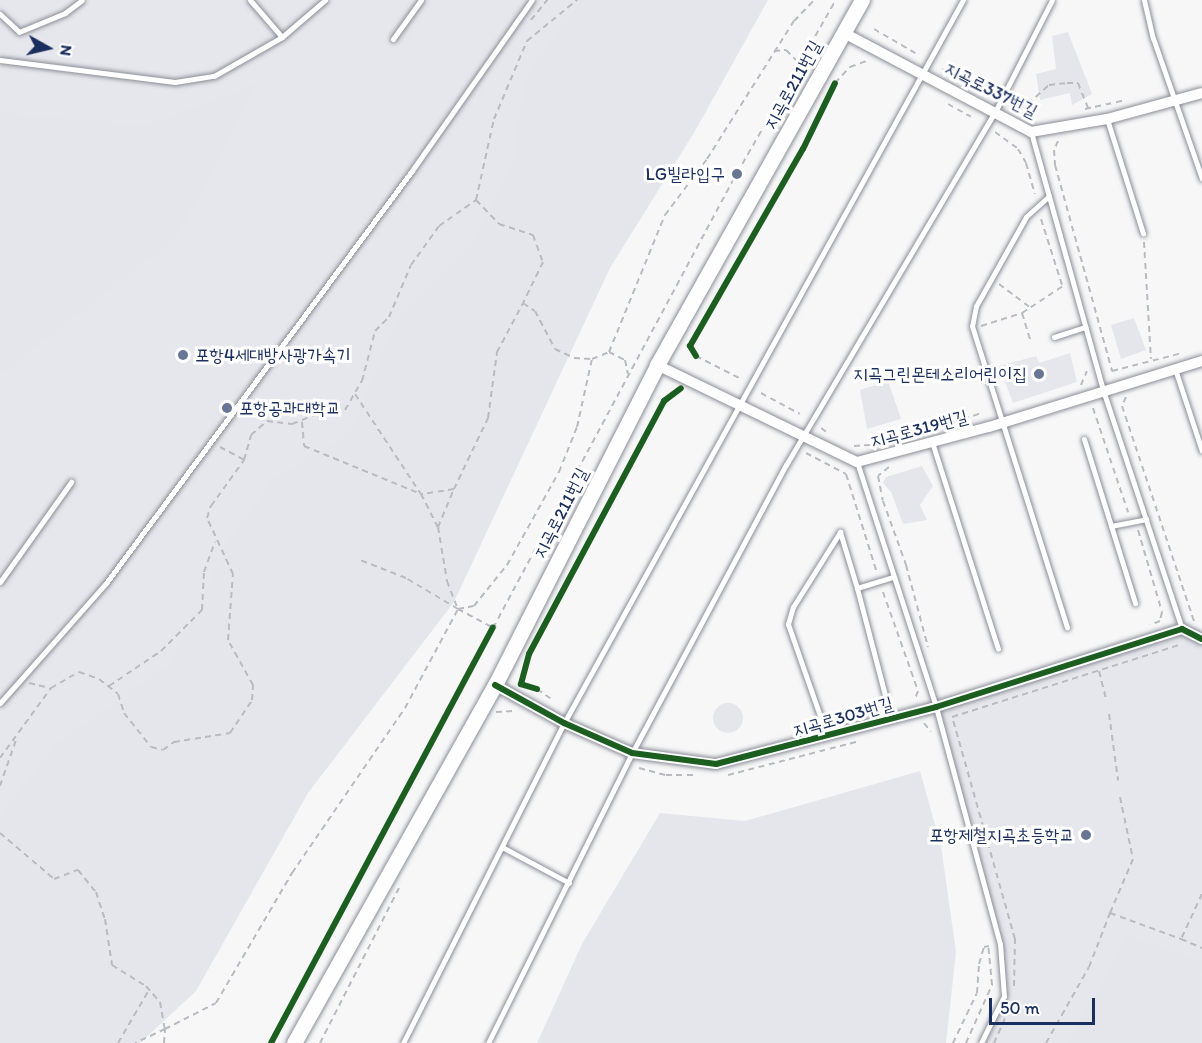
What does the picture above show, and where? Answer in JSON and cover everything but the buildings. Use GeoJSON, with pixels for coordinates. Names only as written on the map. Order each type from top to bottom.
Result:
{"type":"FeatureCollection","features":[{"type":"Feature","properties":{"kind":"main road","name":"지곡로211번길"},"geometry":{"type":"LineString","coordinates":[[294,1043],[495,685],[657,365],[862,0]]}},
{"type":"Feature","properties":{"kind":"street","name":"지곡로337번길"},"geometry":{"type":"LineString","coordinates":[[844,33],[996,110],[1031,132],[1107,119],[1202,93]]}},
{"type":"Feature","properties":{"kind":"street","name":"지곡로319번길"},"geometry":{"type":"LineString","coordinates":[[657,365],[807,435],[837,455],[857,462],[1003,422],[1202,361]]}},
{"type":"Feature","properties":{"kind":"street","name":"지곡로303번길"},"geometry":{"type":"LineString","coordinates":[[495,685],[564,723],[632,753],[716,764],[936,706],[1182,629]]}},
{"type":"Feature","properties":{"kind":"street"},"geometry":{"type":"LineString","coordinates":[[1182,629],[1202,639]]}},
{"type":"Feature","properties":{"kind":"lane"},"geometry":{"type":"LineString","coordinates":[[0,14],[19,32],[65,13],[82,0]]}},
{"type":"Feature","properties":{"kind":"lane"},"geometry":{"type":"LineString","coordinates":[[250,0],[282,37]]}},
{"type":"Feature","properties":{"kind":"lane"},"geometry":{"type":"LineString","coordinates":[[0,60],[174,82],[214,76],[282,37],[325,0]]}},
{"type":"Feature","properties":{"kind":"lane"},"geometry":{"type":"LineString","coordinates":[[393,39],[421,0]]}},
{"type":"Feature","properties":{"kind":"lane"},"geometry":{"type":"LineString","coordinates":[[0,703],[106,582],[532,0]]}},
{"type":"Feature","properties":{"kind":"lane"},"geometry":{"type":"LineString","coordinates":[[403,1043],[564,723],[926,75],[963,0]]}},
{"type":"Feature","properties":{"kind":"lane"},"geometry":{"type":"LineString","coordinates":[[488,1043],[569,884],[632,753],[786,465],[807,435],[996,110],[1052,0]]}},
{"type":"Feature","properties":{"kind":"lane"},"geometry":{"type":"LineString","coordinates":[[1144,0],[1153,38],[1178,101],[1202,179]]}},
{"type":"Feature","properties":{"kind":"lane"},"geometry":{"type":"LineString","coordinates":[[1107,119],[1143,233]]}},
{"type":"Feature","properties":{"kind":"lane"},"geometry":{"type":"LineString","coordinates":[[1031,132],[1103,390],[1182,629]]}},
{"type":"Feature","properties":{"kind":"lane"},"geometry":{"type":"LineString","coordinates":[[1049,196],[1026,217],[976,306],[972,328],[1067,627]]}},
{"type":"Feature","properties":{"kind":"lane"},"geometry":{"type":"LineString","coordinates":[[1054,337],[1085,327]]}},
{"type":"Feature","properties":{"kind":"lane"},"geometry":{"type":"LineString","coordinates":[[1175,369],[1202,451]]}},
{"type":"Feature","properties":{"kind":"lane"},"geometry":{"type":"LineString","coordinates":[[1084,439],[1134,603]]}},
{"type":"Feature","properties":{"kind":"lane"},"geometry":{"type":"LineString","coordinates":[[932,442],[998,649]]}},
{"type":"Feature","properties":{"kind":"lane"},"geometry":{"type":"LineString","coordinates":[[857,462],[892,577],[936,706],[1000,944],[1004,996],[981,1043]]}},
{"type":"Feature","properties":{"kind":"lane"},"geometry":{"type":"LineString","coordinates":[[0,582],[71,482]]}},
{"type":"Feature","properties":{"kind":"lane"},"geometry":{"type":"LineString","coordinates":[[1111,526],[1146,519]]}},
{"type":"Feature","properties":{"kind":"lane"},"geometry":{"type":"LineString","coordinates":[[827,736],[788,624],[793,607],[840,532],[885,694]]}},
{"type":"Feature","properties":{"kind":"lane"},"geometry":{"type":"LineString","coordinates":[[857,588],[892,577]]}},
{"type":"Feature","properties":{"kind":"lane"},"geometry":{"type":"LineString","coordinates":[[501,847],[569,884]]}},
{"type":"Feature","properties":{"kind":"path"},"geometry":{"type":"LineString","coordinates":[[0,758],[51,688],[79,672],[118,694],[124,713],[151,747],[163,750],[174,742],[230,733],[252,700],[253,685],[228,640],[233,574],[207,518],[211,506],[244,460],[251,435],[267,421],[302,422],[324,411],[345,410],[362,381],[375,331],[389,317],[411,265],[439,226],[476,201],[494,120],[527,41],[578,0]]}},
{"type":"Feature","properties":{"kind":"path"},"geometry":{"type":"LineString","coordinates":[[523,303],[535,311],[555,349],[574,358],[592,359],[609,352],[665,215],[707,159],[794,21],[814,0]]}},
{"type":"Feature","properties":{"kind":"path"},"geometry":{"type":"LineString","coordinates":[[488,639],[732,182],[801,65],[836,0]]}},
{"type":"Feature","properties":{"kind":"path"},"geometry":{"type":"LineString","coordinates":[[874,21],[874,29],[915,53]]}},
{"type":"Feature","properties":{"kind":"path"},"geometry":{"type":"LineString","coordinates":[[774,51],[786,50],[801,65]]}},
{"type":"Feature","properties":{"kind":"path"},"geometry":{"type":"LineString","coordinates":[[831,92],[835,83],[858,65]]}},
{"type":"Feature","properties":{"kind":"path"},"geometry":{"type":"LineString","coordinates":[[1007,102],[1021,112],[1049,85],[1078,83],[1088,108]]}},
{"type":"Feature","properties":{"kind":"path"},"geometry":{"type":"LineString","coordinates":[[1078,111],[1132,98]]}},
{"type":"Feature","properties":{"kind":"path"},"geometry":{"type":"LineString","coordinates":[[945,102],[971,117]]}},
{"type":"Feature","properties":{"kind":"path"},"geometry":{"type":"LineString","coordinates":[[995,132],[1018,149],[1026,163],[1035,194]]}},
{"type":"Feature","properties":{"kind":"path"},"geometry":{"type":"LineString","coordinates":[[1067,139],[1055,142],[1055,165],[1112,371],[1151,359],[1192,351]]}},
{"type":"Feature","properties":{"kind":"path"},"geometry":{"type":"LineString","coordinates":[[438,527],[488,418],[497,352],[543,262],[533,235],[499,224],[476,201]]}},
{"type":"Feature","properties":{"kind":"path"},"geometry":{"type":"LineString","coordinates":[[1041,219],[1065,292]]}},
{"type":"Feature","properties":{"kind":"path"},"geometry":{"type":"LineString","coordinates":[[1143,233],[1151,359]]}},
{"type":"Feature","properties":{"kind":"path"},"geometry":{"type":"LineString","coordinates":[[992,278],[1030,307]]}},
{"type":"Feature","properties":{"kind":"path"},"geometry":{"type":"LineString","coordinates":[[972,328],[1022,313],[1062,286]]}},
{"type":"Feature","properties":{"kind":"path"},"geometry":{"type":"LineString","coordinates":[[1022,313],[1031,342]]}},
{"type":"Feature","properties":{"kind":"path"},"geometry":{"type":"LineString","coordinates":[[690,346],[696,356],[741,379]]}},
{"type":"Feature","properties":{"kind":"path"},"geometry":{"type":"LineString","coordinates":[[609,352],[625,360],[629,376]]}},
{"type":"Feature","properties":{"kind":"path"},"geometry":{"type":"LineString","coordinates":[[458,609],[474,606],[507,566],[554,481],[578,427],[592,359]]}},
{"type":"Feature","properties":{"kind":"path"},"geometry":{"type":"LineString","coordinates":[[1084,361],[1087,371]]}},
{"type":"Feature","properties":{"kind":"path"},"geometry":{"type":"LineString","coordinates":[[761,393],[800,414]]}},
{"type":"Feature","properties":{"kind":"path"},"geometry":{"type":"LineString","coordinates":[[135,1043],[216,1003],[292,873],[405,708],[458,609],[447,581],[438,527],[421,494],[355,394]]}},
{"type":"Feature","properties":{"kind":"path"},"geometry":{"type":"LineString","coordinates":[[1128,395],[1122,406],[1194,621],[1202,625]]}},
{"type":"Feature","properties":{"kind":"path"},"geometry":{"type":"LineString","coordinates":[[302,422],[304,446],[421,494],[454,489]]}},
{"type":"Feature","properties":{"kind":"path"},"geometry":{"type":"LineString","coordinates":[[210,442],[244,460]]}},
{"type":"Feature","properties":{"kind":"path"},"geometry":{"type":"LineString","coordinates":[[806,453],[846,474],[876,570]]}},
{"type":"Feature","properties":{"kind":"path"},"geometry":{"type":"LineString","coordinates":[[898,465],[878,476],[930,652]]}},
{"type":"Feature","properties":{"kind":"path"},"geometry":{"type":"LineString","coordinates":[[1138,530],[1162,612],[1160,621]]}},
{"type":"Feature","properties":{"kind":"path"},"geometry":{"type":"LineString","coordinates":[[109,687],[161,651],[202,610],[204,572],[216,540]]}},
{"type":"Feature","properties":{"kind":"path"},"geometry":{"type":"LineString","coordinates":[[360,560],[406,578],[493,628]]}},
{"type":"Feature","properties":{"kind":"path"},"geometry":{"type":"LineString","coordinates":[[883,592],[918,691],[914,702]]}},
{"type":"Feature","properties":{"kind":"path"},"geometry":{"type":"LineString","coordinates":[[952,717],[1184,643]]}},
{"type":"Feature","properties":{"kind":"path"},"geometry":{"type":"LineString","coordinates":[[1099,671],[1106,700]]}},
{"type":"Feature","properties":{"kind":"path"},"geometry":{"type":"LineString","coordinates":[[18,680],[51,688]]}},
{"type":"Feature","properties":{"kind":"path"},"geometry":{"type":"LineString","coordinates":[[529,687],[537,689],[554,701]]}},
{"type":"Feature","properties":{"kind":"path"},"geometry":{"type":"LineString","coordinates":[[831,720],[886,703],[885,694]]}},
{"type":"Feature","properties":{"kind":"path"},"geometry":{"type":"LineString","coordinates":[[1109,714],[1118,780]]}},
{"type":"Feature","properties":{"kind":"path"},"geometry":{"type":"LineString","coordinates":[[917,721],[927,724],[931,731]]}},
{"type":"Feature","properties":{"kind":"path"},"geometry":{"type":"LineString","coordinates":[[0,786],[18,734]]}},
{"type":"Feature","properties":{"kind":"path"},"geometry":{"type":"LineString","coordinates":[[1046,1043],[1089,967],[1133,859],[1120,797]]}},
{"type":"Feature","properties":{"kind":"path"},"geometry":{"type":"LineString","coordinates":[[0,833],[54,879],[78,870],[96,892],[102,910],[112,965],[149,990],[160,1002],[165,1029],[164,1043]]}},
{"type":"Feature","properties":{"kind":"path"},"geometry":{"type":"LineString","coordinates":[[320,1043],[402,884]]}},
{"type":"Feature","properties":{"kind":"path"},"geometry":{"type":"LineString","coordinates":[[1181,939],[1202,894]]}},
{"type":"Feature","properties":{"kind":"path"},"geometry":{"type":"LineString","coordinates":[[1110,913],[1202,948]]}},
{"type":"Feature","properties":{"kind":"path"},"geometry":{"type":"LineString","coordinates":[[953,1043],[976,993],[979,964],[984,947],[989,946],[992,985],[966,1043]]}},
{"type":"Feature","properties":{"kind":"path"},"geometry":{"type":"LineString","coordinates":[[118,1043],[149,990]]}},
{"type":"Feature","properties":{"kind":"shaded area","name":"포항공과대학교"},"geometry":{"type":"Polygon","coordinates":[[[0,0],[691,0],[0,1043],[0,0]]]}},
{"type":"Feature","properties":{"kind":"shaded area"},"geometry":{"type":"Polygon","coordinates":[[[582,0],[768,0],[695,131],[610,268],[454,602],[308,793],[196,991],[140,1043],[0,1043],[0,816],[58,741],[172,663],[227,544],[273,478],[351,432],[399,315],[471,247],[512,165],[526,76],[582,0]]]}},
{"type":"Feature","properties":{"kind":"shaded area"},"geometry":{"type":"Polygon","coordinates":[[[1068,32],[1092,94],[1072,105],[1070,93],[1040,100],[1036,74],[1056,69],[1052,36],[1068,32]]]}},
{"type":"Feature","properties":{"kind":"shaded area"},"geometry":{"type":"Polygon","coordinates":[[[259,82],[176,239],[0,375],[0,118],[4,113],[147,125],[259,82]]]}},
{"type":"Feature","properties":{"kind":"shaded area"},"geometry":{"type":"Polygon","coordinates":[[[1134,318],[1146,350],[1121,359],[1111,325],[1134,318]]]}},
{"type":"Feature","properties":{"kind":"shaded area","name":"지곡그린몬테소리어린이집"},"geometry":{"type":"Polygon","coordinates":[[[1070,353],[1077,382],[1013,403],[999,366],[1036,356],[1039,363],[1070,353]]]}},
{"type":"Feature","properties":{"kind":"shaded area"},"geometry":{"type":"Polygon","coordinates":[[[888,381],[901,419],[867,429],[860,390],[888,381]]]}},
{"type":"Feature","properties":{"kind":"shaded area"},"geometry":{"type":"Polygon","coordinates":[[[922,466],[933,486],[920,505],[927,520],[903,524],[891,492],[883,483],[886,477],[922,466]]]}},
{"type":"Feature","properties":{"kind":"shaded area","name":"포항제철지곡초등학교"},"geometry":{"type":"Polygon","coordinates":[[[1182,629],[1202,639],[1202,1043],[981,1043],[1004,996],[1000,944],[936,707],[1182,629]]]}},
{"type":"Feature","properties":{"kind":"shaded area"},"geometry":{"type":"Polygon","coordinates":[[[728,703],[739,707],[743,718],[739,729],[728,733],[717,729],[713,718],[717,707],[728,703]]]}},
{"type":"Feature","properties":{"kind":"shaded area"},"geometry":{"type":"Polygon","coordinates":[[[920,771],[941,846],[956,952],[946,1043],[537,1043],[582,944],[660,813],[745,821],[920,771]]]}},
{"type":"Feature","properties":{"kind":"shaded area"},"geometry":{"type":"Polygon","coordinates":[[[1127,936],[1202,961],[1200,1043],[1069,1043],[1127,936]]]}},
{"type":"Feature","properties":{"kind":"cycle path"},"geometry":{"type":"LineString","coordinates":[[696,356],[690,346],[803,149],[835,83]]}},
{"type":"Feature","properties":{"kind":"cycle path"},"geometry":{"type":"LineString","coordinates":[[537,689],[521,684],[529,654],[664,401],[681,388]]}},
{"type":"Feature","properties":{"kind":"cycle path"},"geometry":{"type":"LineString","coordinates":[[271,1043],[493,628]]}},
{"type":"Feature","properties":{"kind":"cycle path"},"geometry":{"type":"LineString","coordinates":[[495,685],[564,723],[632,753],[716,764],[936,707],[1182,629],[1202,639]]}},
{"type":"Feature","properties":{"kind":"place","name":"LG빌라입구"},"geometry":{"type":"Point","coordinates":[737,174]}},
{"type":"Feature","properties":{"kind":"place","name":"포항4세대방사광가속기"},"geometry":{"type":"Point","coordinates":[183,355]}},
{"type":"Feature","properties":{"kind":"place","name":"지곡그린몬테소리어린이집"},"geometry":{"type":"Point","coordinates":[1039,374]}},
{"type":"Feature","properties":{"kind":"place","name":"포항공과대학교"},"geometry":{"type":"Point","coordinates":[227,408]}},
{"type":"Feature","properties":{"kind":"place","name":"포항제철지곡초등학교"},"geometry":{"type":"Point","coordinates":[1086,835]}}]}
